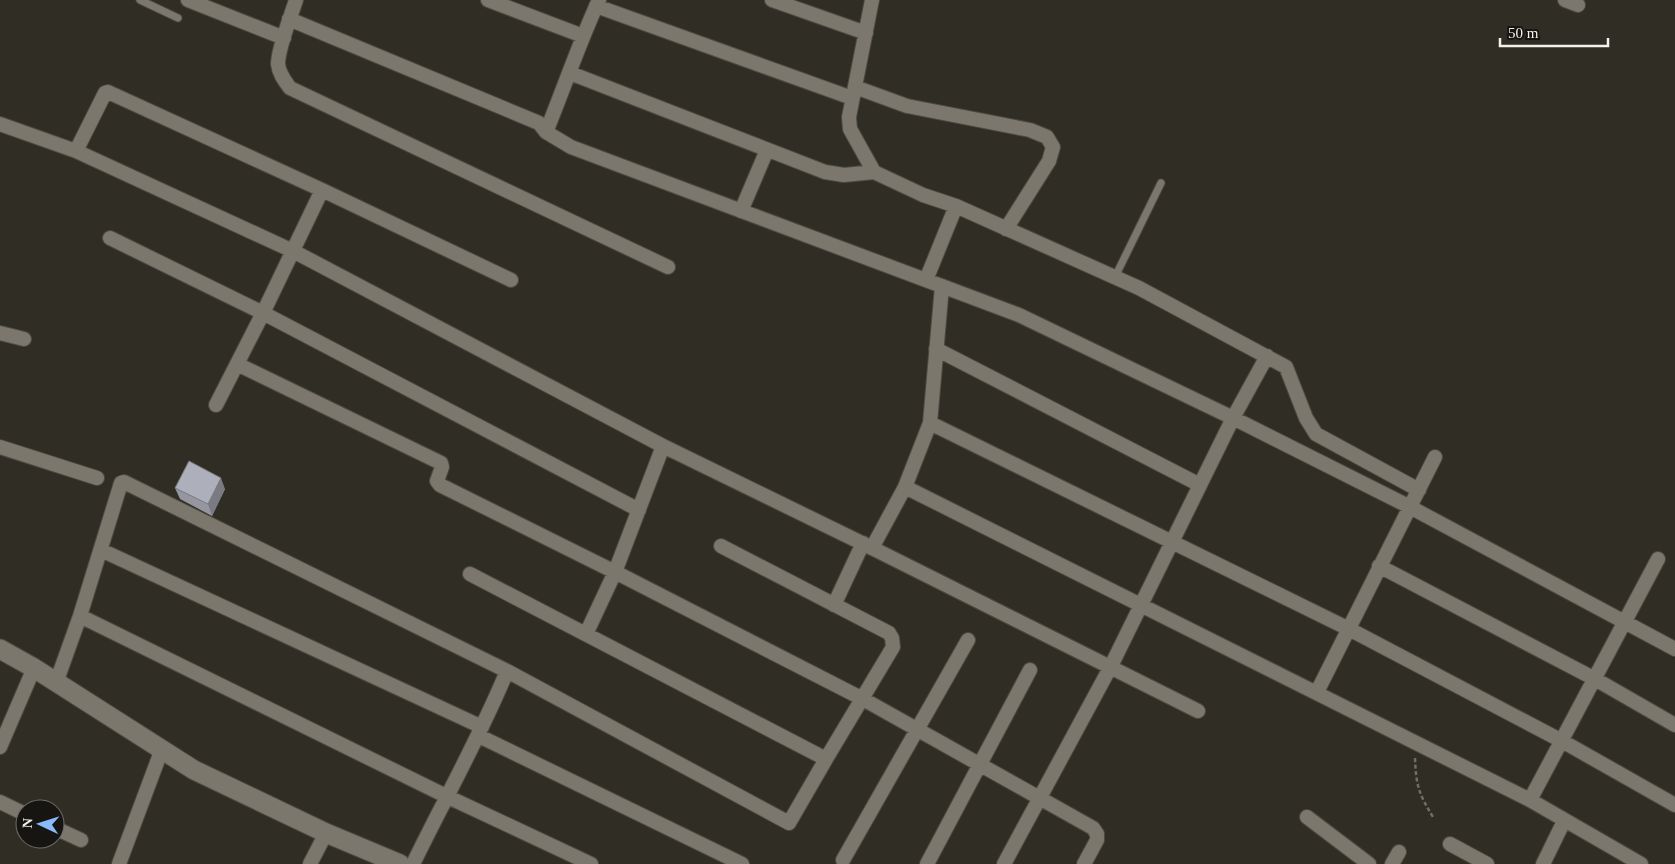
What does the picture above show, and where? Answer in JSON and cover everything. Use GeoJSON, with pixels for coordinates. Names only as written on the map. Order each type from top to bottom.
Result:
{"type":"FeatureCollection","features":[{"type":"Feature","properties":{"kind":"street"},"geometry":{"type":"LineString","coordinates":[[188,0],[284,38]]}},
{"type":"Feature","properties":{"kind":"street"},"geometry":{"type":"LineString","coordinates":[[296,0],[289,19],[278,64],[282,78],[290,88],[668,267]]}},
{"type":"Feature","properties":{"kind":"street"},"geometry":{"type":"LineString","coordinates":[[488,0],[583,36]]}},
{"type":"Feature","properties":{"kind":"street"},"geometry":{"type":"LineString","coordinates":[[772,0],[866,33]]}},
{"type":"Feature","properties":{"kind":"street"},"geometry":{"type":"LineString","coordinates":[[872,0],[849,117],[850,129],[874,172]]}},
{"type":"Feature","properties":{"kind":"street"},"geometry":{"type":"LineString","coordinates":[[546,132],[583,36],[598,3],[854,93],[907,106],[1030,130],[1048,136],[1053,147],[1049,161],[1006,228]]}},
{"type":"Feature","properties":{"kind":"street"},"geometry":{"type":"LineString","coordinates":[[289,19],[539,123],[546,132],[571,147],[1019,315],[1234,418],[1410,507],[1675,649]]}},
{"type":"Feature","properties":{"kind":"street"},"geometry":{"type":"LineString","coordinates":[[570,73],[825,172],[844,175],[874,172],[924,195],[956,206],[1139,288],[1286,367],[1306,418],[1316,434],[1419,490]]}},
{"type":"Feature","properties":{"kind":"street"},"geometry":{"type":"LineString","coordinates":[[76,151],[105,92],[108,92],[322,190],[511,280]]}},
{"type":"Feature","properties":{"kind":"street"},"geometry":{"type":"LineString","coordinates":[[0,124],[76,151],[292,251],[663,446],[868,545],[1198,711]]}},
{"type":"Feature","properties":{"kind":"street"},"geometry":{"type":"LineString","coordinates":[[741,211],[766,150]]}},
{"type":"Feature","properties":{"kind":"street"},"geometry":{"type":"LineString","coordinates":[[216,405],[322,190]]}},
{"type":"Feature","properties":{"kind":"street"},"geometry":{"type":"LineString","coordinates":[[926,280],[956,206]]}},
{"type":"Feature","properties":{"kind":"street"},"geometry":{"type":"LineString","coordinates":[[110,238],[263,313],[639,510]]}},
{"type":"Feature","properties":{"kind":"street"},"geometry":{"type":"LineString","coordinates":[[834,604],[868,545],[905,487],[930,423],[942,286]]}},
{"type":"Feature","properties":{"kind":"street"},"geometry":{"type":"LineString","coordinates":[[0,333],[24,340]]}},
{"type":"Feature","properties":{"kind":"street"},"geometry":{"type":"LineString","coordinates":[[936,350],[1200,485]]}},
{"type":"Feature","properties":{"kind":"street"},"geometry":{"type":"LineString","coordinates":[[1004,864],[1111,666],[1171,542],[1268,356]]}},
{"type":"Feature","properties":{"kind":"street"},"geometry":{"type":"LineString","coordinates":[[237,364],[441,463],[442,467],[438,481],[440,485],[863,699],[1093,828],[1097,834],[1097,840],[1084,864]]}},
{"type":"Feature","properties":{"kind":"street"},"geometry":{"type":"LineString","coordinates":[[930,423],[1349,629],[1562,740],[1675,805]]}},
{"type":"Feature","properties":{"kind":"street"},"geometry":{"type":"LineString","coordinates":[[586,634],[615,572],[663,446]]}},
{"type":"Feature","properties":{"kind":"street"},"geometry":{"type":"LineString","coordinates":[[0,448],[97,478]]}},
{"type":"Feature","properties":{"kind":"street"},"geometry":{"type":"LineString","coordinates":[[1317,692],[1435,457]]}},
{"type":"Feature","properties":{"kind":"street"},"geometry":{"type":"LineString","coordinates":[[56,683],[80,616],[122,483],[126,482],[507,671],[789,823],[893,647],[892,638],[889,633],[720,546]]}},
{"type":"Feature","properties":{"kind":"street"},"geometry":{"type":"LineString","coordinates":[[905,487],[1530,800],[1641,864]]}},
{"type":"Feature","properties":{"kind":"street"},"geometry":{"type":"LineString","coordinates":[[101,550],[480,732],[742,864]]}},
{"type":"Feature","properties":{"kind":"street"},"geometry":{"type":"LineString","coordinates":[[1530,800],[1658,559]]}},
{"type":"Feature","properties":{"kind":"street"},"geometry":{"type":"LineString","coordinates":[[1379,566],[1595,679],[1675,725]]}},
{"type":"Feature","properties":{"kind":"street"},"geometry":{"type":"LineString","coordinates":[[470,574],[826,758]]}},
{"type":"Feature","properties":{"kind":"street"},"geometry":{"type":"LineString","coordinates":[[80,616],[446,796],[591,864]]}},
{"type":"Feature","properties":{"kind":"street"},"geometry":{"type":"LineString","coordinates":[[843,860],[968,640]]}},
{"type":"Feature","properties":{"kind":"street"},"geometry":{"type":"LineString","coordinates":[[0,649],[34,668],[194,770],[326,833],[400,864]]}},
{"type":"Feature","properties":{"kind":"street"},"geometry":{"type":"LineString","coordinates":[[0,747],[3,732],[34,668]]}},
{"type":"Feature","properties":{"kind":"street"},"geometry":{"type":"LineString","coordinates":[[927,864],[1030,670]]}},
{"type":"Feature","properties":{"kind":"street"},"geometry":{"type":"LineString","coordinates":[[413,864],[480,732],[507,671]]}},
{"type":"Feature","properties":{"kind":"street"},"geometry":{"type":"LineString","coordinates":[[120,864],[162,749]]}},
{"type":"Feature","properties":{"kind":"street"},"geometry":{"type":"LineString","coordinates":[[0,802],[15,809]]}},
{"type":"Feature","properties":{"kind":"street"},"geometry":{"type":"LineString","coordinates":[[1307,817],[1369,864]]}},
{"type":"Feature","properties":{"kind":"street"},"geometry":{"type":"LineString","coordinates":[[1543,864],[1564,821]]}},
{"type":"Feature","properties":{"kind":"street"},"geometry":{"type":"LineString","coordinates":[[65,833],[81,840]]}},
{"type":"Feature","properties":{"kind":"street"},"geometry":{"type":"LineString","coordinates":[[310,864],[326,833]]}},
{"type":"Feature","properties":{"kind":"street"},"geometry":{"type":"LineString","coordinates":[[1450,844],[1488,864]]}},
{"type":"Feature","properties":{"kind":"lane"},"geometry":{"type":"LineString","coordinates":[[140,0],[178,18]]}},
{"type":"Feature","properties":{"kind":"lane"},"geometry":{"type":"LineString","coordinates":[[1115,277],[1161,183]]}},
{"type":"Feature","properties":{"kind":"path"},"geometry":{"type":"LineString","coordinates":[[1414,742],[1416,783],[1421,798],[1433,818]]}},
{"type":"Feature","properties":{"kind":"building"},"geometry":{"type":"Polygon","coordinates":[[[189,461],[221,478],[208,504],[175,488],[189,461]]]}}]}
